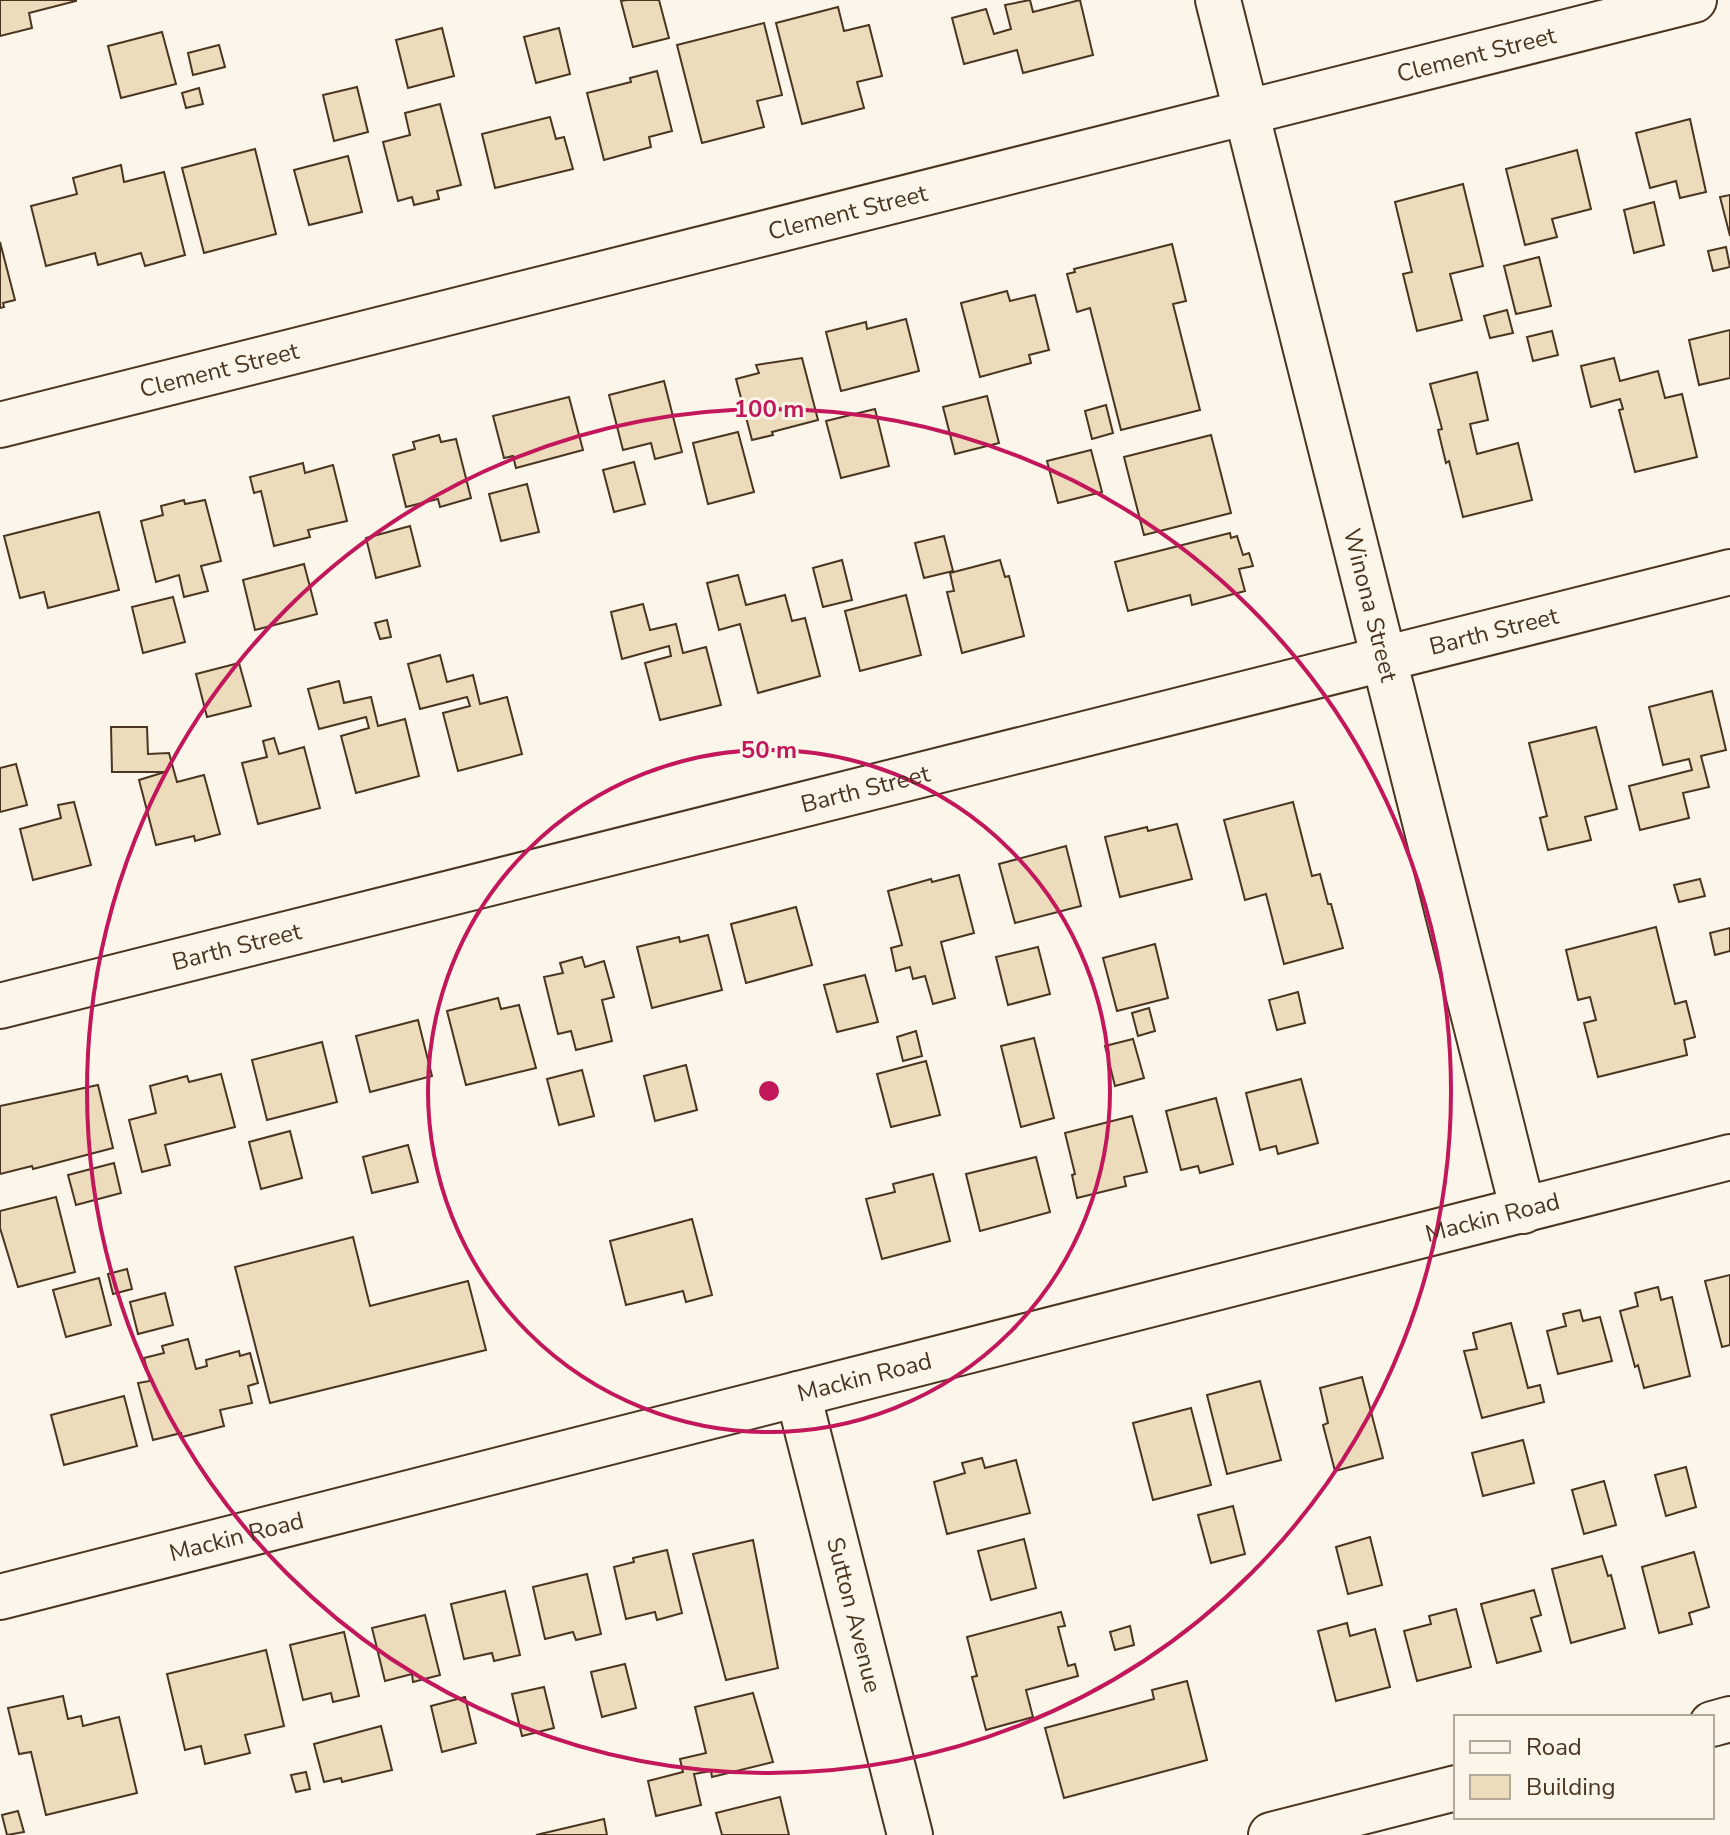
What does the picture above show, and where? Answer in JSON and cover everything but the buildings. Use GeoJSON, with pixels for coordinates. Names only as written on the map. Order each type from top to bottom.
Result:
{"type":"FeatureCollection","features":[{"type":"Feature","properties":{"kind":"street","name":"Winona Street"},"geometry":{"type":"LineString","coordinates":[[1218,0],[1523,1211]]}},
{"type":"Feature","properties":{"kind":"street","name":"Clement Street"},"geometry":{"type":"LineString","coordinates":[[0,425],[1694,0]]}},
{"type":"Feature","properties":{"kind":"street","name":"Barth Street"},"geometry":{"type":"LineString","coordinates":[[0,1006],[1730,572]]}},
{"type":"Feature","properties":{"kind":"street","name":"Mackin Road"},"geometry":{"type":"LineString","coordinates":[[0,1597],[1730,1157]]}},
{"type":"Feature","properties":{"kind":"street","name":"Sutton Avenue"},"geometry":{"type":"LineString","coordinates":[[798,1394],[910,1835]]}},
{"type":"Feature","properties":{"kind":"street"},"geometry":{"type":"LineString","coordinates":[[1271,1835],[1454,1789]]}}]}
